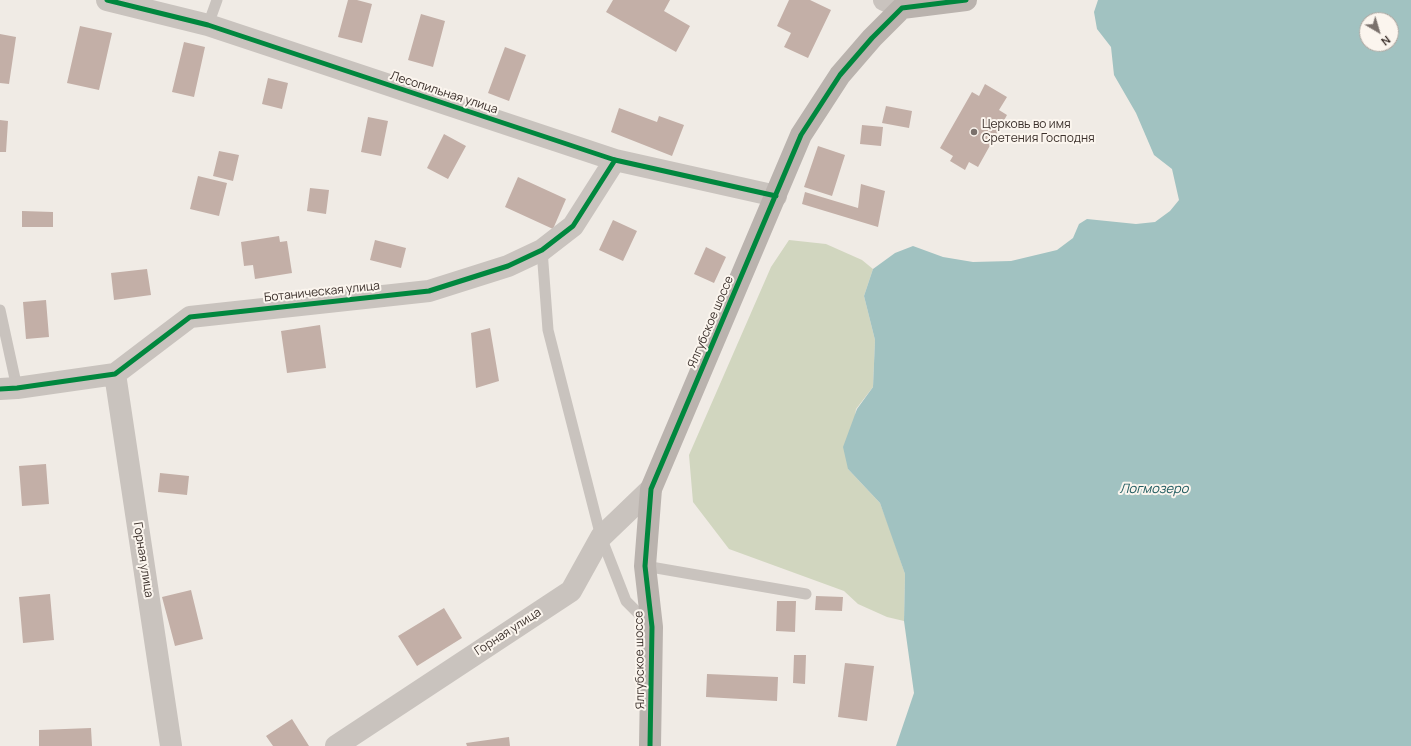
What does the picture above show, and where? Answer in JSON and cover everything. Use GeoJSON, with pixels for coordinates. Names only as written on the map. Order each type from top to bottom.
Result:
{"type":"FeatureCollection","features":[{"type":"Feature","properties":{"kind":"street","name":"Лесопильная улица"},"geometry":{"type":"LineString","coordinates":[[107,0],[208,25],[615,160],[776,196]]}},
{"type":"Feature","properties":{"kind":"street","name":"Ялгубское шоссе"},"geometry":{"type":"LineString","coordinates":[[650,746],[652,627],[646,566],[651,488],[801,135],[840,76],[872,38],[893,4],[966,0]]}},
{"type":"Feature","properties":{"kind":"street","name":"Ботаническая улица"},"geometry":{"type":"LineString","coordinates":[[9,389],[115,374],[190,317],[429,290],[508,266],[542,250],[573,226],[615,160]]}},
{"type":"Feature","properties":{"kind":"street","name":"Горная улица"},"geometry":{"type":"LineString","coordinates":[[115,374],[171,746]]}},
{"type":"Feature","properties":{"kind":"street","name":"Горная улица"},"geometry":{"type":"LineString","coordinates":[[336,746],[571,591],[602,537],[651,488]]}},
{"type":"Feature","properties":{"kind":"lane"},"geometry":{"type":"LineString","coordinates":[[208,25],[217,0]]}},
{"type":"Feature","properties":{"kind":"lane"},"geometry":{"type":"LineString","coordinates":[[542,250],[548,330],[602,537],[626,601],[652,627]]}},
{"type":"Feature","properties":{"kind":"lane"},"geometry":{"type":"LineString","coordinates":[[0,310],[9,389]]}},
{"type":"Feature","properties":{"kind":"lane"},"geometry":{"type":"LineString","coordinates":[[646,566],[806,594]]}},
{"type":"Feature","properties":{"kind":"green space"},"geometry":{"type":"Polygon","coordinates":[[[789,240],[826,244],[862,260],[873,269],[864,296],[875,340],[873,387],[856,409],[848,469],[880,503],[891,532],[905,574],[904,621],[887,617],[858,604],[844,591],[729,549],[693,502],[689,455],[771,267],[789,240]]]}},
{"type":"Feature","properties":{"kind":"water","name":"Логмозеро"},"geometry":{"type":"Polygon","coordinates":[[[1098,0],[1411,0],[1411,746],[896,746],[914,693],[904,621],[905,574],[880,503],[848,469],[843,447],[857,409],[873,387],[875,340],[864,296],[873,269],[895,253],[913,246],[943,257],[973,262],[1011,261],[1057,250],[1073,238],[1079,224],[1087,219],[1136,224],[1155,222],[1170,211],[1179,200],[1172,169],[1154,155],[1136,113],[1114,75],[1111,47],[1097,29],[1094,12],[1098,0]]]}},
{"type":"Feature","properties":{"kind":"building"},"geometry":{"type":"Polygon","coordinates":[[[348,0],[357,0],[372,4],[362,43],[338,37],[348,0]]]}},
{"type":"Feature","properties":{"kind":"building"},"geometry":{"type":"Polygon","coordinates":[[[613,0],[670,0],[664,11],[690,26],[676,52],[606,12],[613,0]]]}},
{"type":"Feature","properties":{"kind":"building"},"geometry":{"type":"Polygon","coordinates":[[[789,0],[810,0],[831,10],[808,58],[784,47],[791,33],[777,26],[789,0]]]}},
{"type":"Feature","properties":{"kind":"building"},"geometry":{"type":"Polygon","coordinates":[[[421,14],[445,21],[433,67],[408,60],[421,14]]]}},
{"type":"Feature","properties":{"kind":"building"},"geometry":{"type":"Polygon","coordinates":[[[80,26],[112,33],[99,90],[67,83],[80,26]]]}},
{"type":"Feature","properties":{"kind":"building"},"geometry":{"type":"Polygon","coordinates":[[[0,34],[16,37],[9,84],[0,83],[0,34]]]}},
{"type":"Feature","properties":{"kind":"building"},"geometry":{"type":"Polygon","coordinates":[[[184,42],[205,47],[194,97],[172,92],[184,42]]]}},
{"type":"Feature","properties":{"kind":"building"},"geometry":{"type":"Polygon","coordinates":[[[505,47],[526,55],[509,101],[488,93],[505,47]]]}},
{"type":"Feature","properties":{"kind":"building"},"geometry":{"type":"Polygon","coordinates":[[[268,78],[288,83],[282,109],[262,104],[268,78]]]}},
{"type":"Feature","properties":{"kind":"building","name":"Церковь во имя Сретения Господня"},"geometry":{"type":"Polygon","coordinates":[[[985,84],[1007,97],[999,110],[1007,115],[978,167],[969,162],[965,170],[950,161],[953,156],[940,148],[972,92],[979,96],[985,84]]]}},
{"type":"Feature","properties":{"kind":"building"},"geometry":{"type":"Polygon","coordinates":[[[886,106],[912,111],[909,128],[882,123],[886,106]]]}},
{"type":"Feature","properties":{"kind":"building"},"geometry":{"type":"Polygon","coordinates":[[[619,108],[657,122],[659,116],[684,125],[672,156],[611,132],[619,108]]]}},
{"type":"Feature","properties":{"kind":"building"},"geometry":{"type":"Polygon","coordinates":[[[368,117],[388,121],[381,156],[361,152],[368,117]]]}},
{"type":"Feature","properties":{"kind":"building"},"geometry":{"type":"Polygon","coordinates":[[[0,120],[8,121],[6,152],[0,152],[0,120]]]}},
{"type":"Feature","properties":{"kind":"building"},"geometry":{"type":"Polygon","coordinates":[[[862,125],[883,127],[881,146],[860,144],[862,125]]]}},
{"type":"Feature","properties":{"kind":"building"},"geometry":{"type":"Polygon","coordinates":[[[444,134],[466,146],[448,179],[427,168],[444,134]]]}},
{"type":"Feature","properties":{"kind":"building"},"geometry":{"type":"Polygon","coordinates":[[[818,146],[845,155],[832,196],[804,187],[818,146]]]}},
{"type":"Feature","properties":{"kind":"building"},"geometry":{"type":"Polygon","coordinates":[[[219,151],[239,155],[233,181],[213,176],[219,151]]]}},
{"type":"Feature","properties":{"kind":"building"},"geometry":{"type":"Polygon","coordinates":[[[198,176],[227,183],[219,216],[190,209],[198,176]]]}},
{"type":"Feature","properties":{"kind":"building"},"geometry":{"type":"Polygon","coordinates":[[[518,177],[566,199],[553,229],[505,207],[518,177]]]}},
{"type":"Feature","properties":{"kind":"building"},"geometry":{"type":"Polygon","coordinates":[[[861,184],[885,191],[878,227],[802,204],[805,192],[858,208],[861,184]]]}},
{"type":"Feature","properties":{"kind":"building"},"geometry":{"type":"Polygon","coordinates":[[[310,188],[329,190],[326,214],[307,211],[310,188]]]}},
{"type":"Feature","properties":{"kind":"building"},"geometry":{"type":"Polygon","coordinates":[[[22,211],[53,212],[53,227],[22,227],[22,211]]]}},
{"type":"Feature","properties":{"kind":"building"},"geometry":{"type":"Polygon","coordinates":[[[613,220],[637,231],[623,261],[599,250],[613,220]]]}},
{"type":"Feature","properties":{"kind":"building"},"geometry":{"type":"Polygon","coordinates":[[[279,236],[280,242],[287,241],[292,273],[255,279],[253,265],[244,266],[241,242],[279,236]]]}},
{"type":"Feature","properties":{"kind":"building"},"geometry":{"type":"Polygon","coordinates":[[[375,240],[406,248],[401,268],[370,260],[375,240]]]}},
{"type":"Feature","properties":{"kind":"building"},"geometry":{"type":"Polygon","coordinates":[[[706,247],[726,257],[714,283],[694,274],[706,247]]]}},
{"type":"Feature","properties":{"kind":"building"},"geometry":{"type":"Polygon","coordinates":[[[147,269],[151,295],[114,300],[111,273],[147,269]]]}},
{"type":"Feature","properties":{"kind":"building"},"geometry":{"type":"Polygon","coordinates":[[[46,300],[49,337],[26,339],[23,302],[46,300]]]}},
{"type":"Feature","properties":{"kind":"building"},"geometry":{"type":"Polygon","coordinates":[[[320,325],[326,368],[287,373],[281,331],[320,325]]]}},
{"type":"Feature","properties":{"kind":"building"},"geometry":{"type":"Polygon","coordinates":[[[490,328],[499,381],[476,388],[471,333],[490,328]]]}},
{"type":"Feature","properties":{"kind":"building"},"geometry":{"type":"Polygon","coordinates":[[[46,464],[49,504],[22,506],[19,466],[46,464]]]}},
{"type":"Feature","properties":{"kind":"building"},"geometry":{"type":"Polygon","coordinates":[[[160,473],[189,476],[187,495],[158,492],[160,473]]]}},
{"type":"Feature","properties":{"kind":"building"},"geometry":{"type":"Polygon","coordinates":[[[191,590],[203,639],[175,646],[162,597],[191,590]]]}},
{"type":"Feature","properties":{"kind":"building"},"geometry":{"type":"Polygon","coordinates":[[[50,594],[54,640],[23,643],[19,597],[50,594]]]}},
{"type":"Feature","properties":{"kind":"building"},"geometry":{"type":"Polygon","coordinates":[[[816,596],[843,597],[842,611],[815,610],[816,596]]]}},
{"type":"Feature","properties":{"kind":"building"},"geometry":{"type":"Polygon","coordinates":[[[777,601],[796,601],[795,632],[776,631],[777,601]]]}},
{"type":"Feature","properties":{"kind":"building"},"geometry":{"type":"Polygon","coordinates":[[[444,608],[462,638],[417,666],[398,636],[444,608]]]}},
{"type":"Feature","properties":{"kind":"building"},"geometry":{"type":"Polygon","coordinates":[[[794,655],[806,655],[805,684],[793,683],[794,655]]]}},
{"type":"Feature","properties":{"kind":"building"},"geometry":{"type":"Polygon","coordinates":[[[845,663],[874,666],[867,721],[838,717],[845,663]]]}},
{"type":"Feature","properties":{"kind":"building"},"geometry":{"type":"Polygon","coordinates":[[[707,674],[778,677],[777,701],[706,697],[707,674]]]}},
{"type":"Feature","properties":{"kind":"building"},"geometry":{"type":"Polygon","coordinates":[[[292,719],[309,746],[273,746],[266,736],[292,719]]]}},
{"type":"Feature","properties":{"kind":"building"},"geometry":{"type":"Polygon","coordinates":[[[91,728],[92,746],[39,746],[39,730],[91,728]]]}},
{"type":"Feature","properties":{"kind":"building"},"geometry":{"type":"Polygon","coordinates":[[[509,737],[510,746],[467,746],[466,743],[509,737]]]}},
{"type":"Feature","properties":{"kind":"cycle path"},"geometry":{"type":"LineString","coordinates":[[107,0],[208,25],[615,160],[776,196]]}},
{"type":"Feature","properties":{"kind":"cycle path"},"geometry":{"type":"LineString","coordinates":[[650,746],[652,627],[645,566],[651,489],[801,135],[840,75],[872,38],[902,8],[966,0]]}},
{"type":"Feature","properties":{"kind":"cycle path"},"geometry":{"type":"LineString","coordinates":[[0,389],[17,388],[115,374],[190,317],[429,291],[508,266],[542,250],[573,226],[615,160]]}},
{"type":"Feature","properties":{"kind":"place","name":"Церковь во имя Сретения Господня"},"geometry":{"type":"Point","coordinates":[974,132]}}]}
